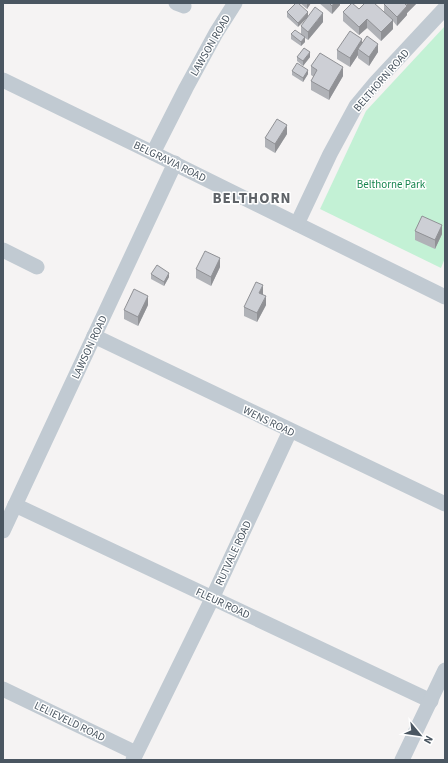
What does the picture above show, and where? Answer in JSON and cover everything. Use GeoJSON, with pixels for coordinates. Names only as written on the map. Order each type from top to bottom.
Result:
{"type":"FeatureCollection","features":[{"type":"Feature","properties":{"kind":"street","name":"LAWSON ROAD"},"geometry":{"type":"LineString","coordinates":[[154,153],[186,88],[216,33],[235,3]]}},
{"type":"Feature","properties":{"kind":"street","name":"BELTHORN ROAD"},"geometry":{"type":"LineString","coordinates":[[297,224],[330,154],[356,106],[376,82],[445,8]]}},
{"type":"Feature","properties":{"kind":"street","name":"BELGRAVIA ROAD"},"geometry":{"type":"LineString","coordinates":[[3,80],[445,297]]}},
{"type":"Feature","properties":{"kind":"street","name":"LAWSON ROAD"},"geometry":{"type":"LineString","coordinates":[[3,531],[175,164]]}},
{"type":"Feature","properties":{"kind":"street"},"geometry":{"type":"LineString","coordinates":[[3,250],[37,267]]}},
{"type":"Feature","properties":{"kind":"street","name":"WENS ROAD"},"geometry":{"type":"LineString","coordinates":[[94,336],[445,504]]}},
{"type":"Feature","properties":{"kind":"street","name":"RUTVALE ROAD"},"geometry":{"type":"LineString","coordinates":[[135,756],[212,598],[290,431]]}},
{"type":"Feature","properties":{"kind":"street","name":"FLEUR ROAD"},"geometry":{"type":"LineString","coordinates":[[16,505],[431,701]]}},
{"type":"Feature","properties":{"kind":"street"},"geometry":{"type":"LineString","coordinates":[[402,760],[445,670]]}},
{"type":"Feature","properties":{"kind":"street","name":"LELIEVELD ROAD"},"geometry":{"type":"LineString","coordinates":[[3,689],[135,756]]}},
{"type":"Feature","properties":{"kind":"green space","name":"Belthorne Park"},"geometry":{"type":"Polygon","coordinates":[[[445,26],[445,258],[441,268],[320,209],[366,111],[445,26]]]}},
{"type":"Feature","properties":{"kind":"building"},"geometry":{"type":"Polygon","coordinates":[[[296,3],[308,12],[298,23],[287,12],[296,3]]]}},
{"type":"Feature","properties":{"kind":"building"},"geometry":{"type":"Polygon","coordinates":[[[352,3],[359,9],[365,3],[374,3],[393,20],[381,32],[367,19],[359,27],[343,12],[352,3]]]}},
{"type":"Feature","properties":{"kind":"building"},"geometry":{"type":"Polygon","coordinates":[[[404,3],[407,6],[397,17],[384,4],[404,3]]]}},
{"type":"Feature","properties":{"kind":"building"},"geometry":{"type":"Polygon","coordinates":[[[315,7],[323,13],[308,32],[301,26],[315,7]]]}},
{"type":"Feature","properties":{"kind":"building"},"geometry":{"type":"Polygon","coordinates":[[[295,30],[305,37],[301,42],[291,34],[295,30]]]}},
{"type":"Feature","properties":{"kind":"building"},"geometry":{"type":"Polygon","coordinates":[[[350,31],[362,39],[350,58],[337,50],[350,31]]]}},
{"type":"Feature","properties":{"kind":"building"},"geometry":{"type":"Polygon","coordinates":[[[367,36],[378,44],[369,57],[358,49],[367,36]]]}},
{"type":"Feature","properties":{"kind":"building"},"geometry":{"type":"Polygon","coordinates":[[[304,48],[310,52],[303,61],[297,57],[304,48]]]}},
{"type":"Feature","properties":{"kind":"building"},"geometry":{"type":"Polygon","coordinates":[[[320,53],[343,67],[329,91],[311,81],[317,70],[311,66],[320,53]]]}},
{"type":"Feature","properties":{"kind":"building"},"geometry":{"type":"Polygon","coordinates":[[[297,63],[308,70],[303,78],[292,71],[297,63]]]}},
{"type":"Feature","properties":{"kind":"building"},"geometry":{"type":"Polygon","coordinates":[[[277,119],[287,125],[275,144],[265,138],[277,119]]]}},
{"type":"Feature","properties":{"kind":"building"},"geometry":{"type":"Polygon","coordinates":[[[422,216],[442,225],[435,240],[415,231],[422,216]]]}},
{"type":"Feature","properties":{"kind":"building"},"geometry":{"type":"Polygon","coordinates":[[[205,251],[220,258],[211,277],[196,269],[205,251]]]}},
{"type":"Feature","properties":{"kind":"building"},"geometry":{"type":"Polygon","coordinates":[[[157,265],[169,273],[164,282],[151,274],[157,265]]]}},
{"type":"Feature","properties":{"kind":"building"},"geometry":{"type":"Polygon","coordinates":[[[256,282],[263,285],[259,293],[266,296],[257,313],[244,307],[256,282]]]}},
{"type":"Feature","properties":{"kind":"building"},"geometry":{"type":"Polygon","coordinates":[[[134,289],[148,296],[138,317],[124,310],[134,289]]]}},
{"type":"Feature","properties":{"kind":"district","name":"BELTHORN"},"geometry":{"type":"Point","coordinates":[252,198]}}]}
